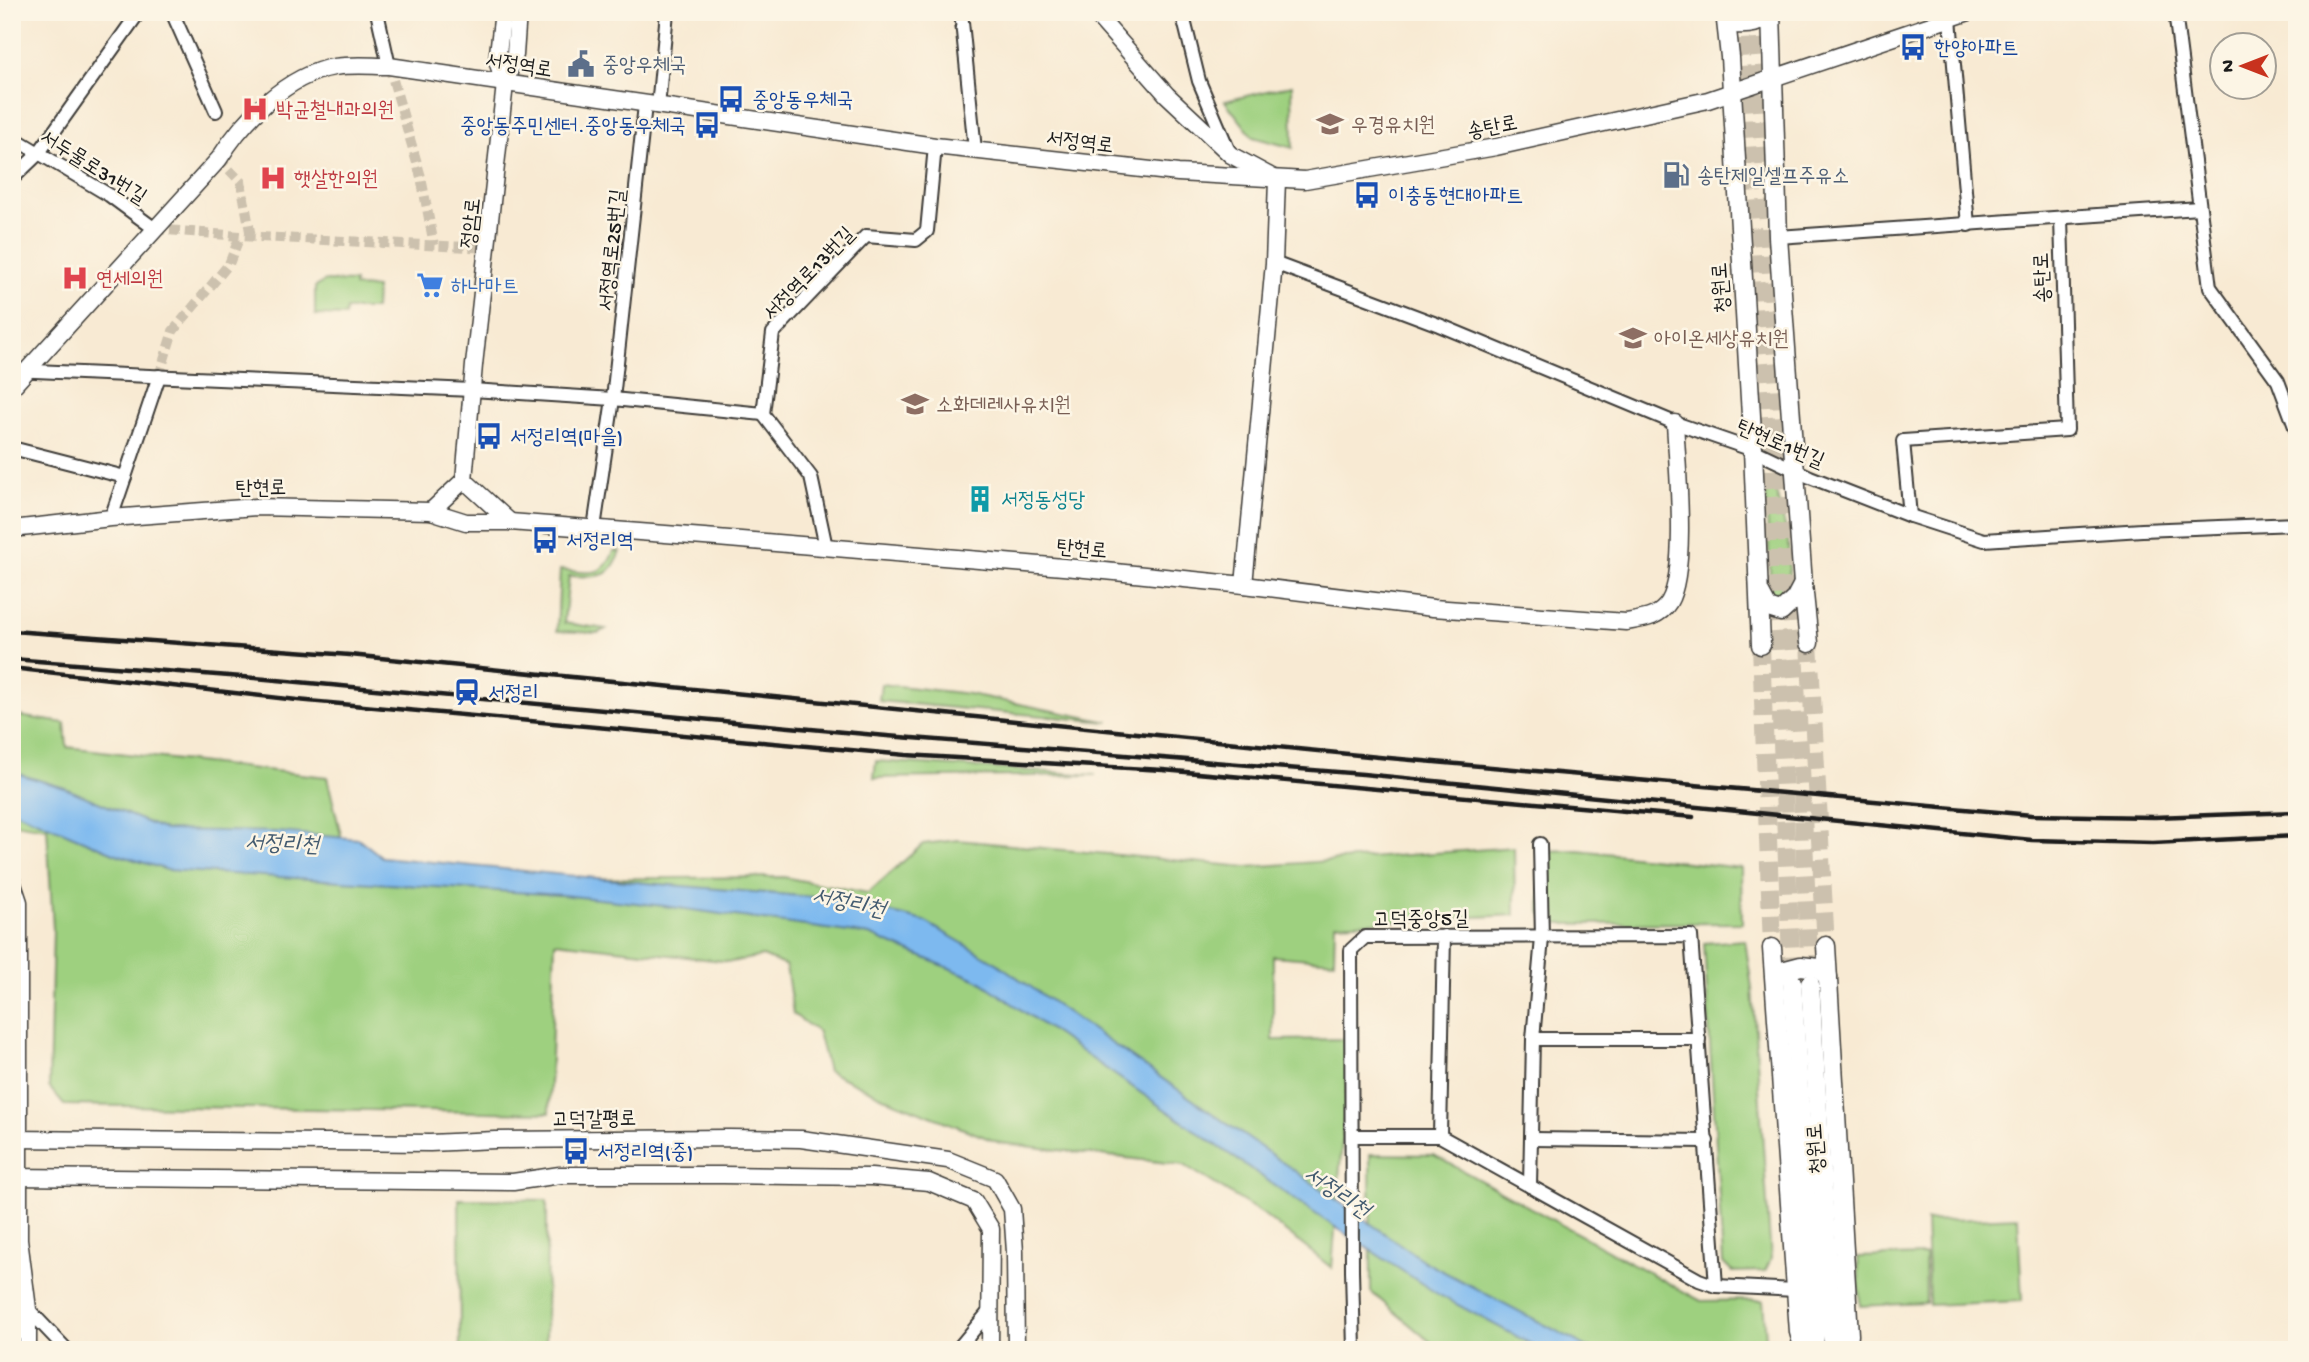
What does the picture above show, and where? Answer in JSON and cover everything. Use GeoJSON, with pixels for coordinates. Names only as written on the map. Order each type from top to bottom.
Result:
{"type":"FeatureCollection","features":[{"type":"Feature","properties":{"kind":"main road"},"geometry":{"type":"LineString","coordinates":[[1725,13],[1735,24],[1749,25],[1763,20],[1770,12]]}},
{"type":"Feature","properties":{"kind":"main road"},"geometry":{"type":"LineString","coordinates":[[1770,12],[1778,237],[1809,643]]}},
{"type":"Feature","properties":{"kind":"main road","name":"청원로"},"geometry":{"type":"LineString","coordinates":[[1725,13],[1730,57],[1753,450],[1760,645]]}},
{"type":"Feature","properties":{"kind":"main road"},"geometry":{"type":"LineString","coordinates":[[1758,589],[1768,608],[1781,612],[1796,599],[1803,583]]}},
{"type":"Feature","properties":{"kind":"main road","name":"청원로"},"geometry":{"type":"LineString","coordinates":[[1826,946],[1849,1335],[1847,1350]]}},
{"type":"Feature","properties":{"kind":"main road","name":"청원로"},"geometry":{"type":"LineString","coordinates":[[1772,948],[1783,981],[1815,1332],[1814,1350]]}},
{"type":"Feature","properties":{"kind":"main road"},"geometry":{"type":"LineString","coordinates":[[1783,981],[1782,971],[1801,966],[1818,968],[1828,977]]}},
{"type":"Feature","properties":{"kind":"main road","name":"청원로"},"geometry":{"type":"LineString","coordinates":[[1783,981],[1799,1332],[1804,1350]]}},
{"type":"Feature","properties":{"kind":"main road","name":"청원로"},"geometry":{"type":"LineString","coordinates":[[1810,984],[1835,1350]]}},
{"type":"Feature","properties":{"kind":"street"},"geometry":{"type":"LineString","coordinates":[[12,178],[38,154],[139,12]]}},
{"type":"Feature","properties":{"kind":"street"},"geometry":{"type":"LineString","coordinates":[[172,12],[216,111]]}},
{"type":"Feature","properties":{"kind":"street"},"geometry":{"type":"LineString","coordinates":[[377,12],[389,66]]}},
{"type":"Feature","properties":{"kind":"street"},"geometry":{"type":"LineString","coordinates":[[503,12],[498,61],[505,84]]}},
{"type":"Feature","properties":{"kind":"street","name":"정암로"},"geometry":{"type":"LineString","coordinates":[[464,481],[505,84],[515,55],[518,12]]}},
{"type":"Feature","properties":{"kind":"street","name":"서정역로25번길"},"geometry":{"type":"LineString","coordinates":[[594,528],[667,12]]}},
{"type":"Feature","properties":{"kind":"street"},"geometry":{"type":"LineString","coordinates":[[961,12],[975,150]]}},
{"type":"Feature","properties":{"kind":"street","name":"송탄로"},"geometry":{"type":"LineString","coordinates":[[1094,12],[1167,95],[1231,156],[1277,180],[1305,180],[1496,147],[1708,100],[1969,12]]}},
{"type":"Feature","properties":{"kind":"street"},"geometry":{"type":"LineString","coordinates":[[1182,12],[1199,82],[1231,156]]}},
{"type":"Feature","properties":{"kind":"street"},"geometry":{"type":"LineString","coordinates":[[2175,12],[2210,287],[2278,381],[2297,432]]}},
{"type":"Feature","properties":{"kind":"street"},"geometry":{"type":"LineString","coordinates":[[1950,19],[1968,225]]}},
{"type":"Feature","properties":{"kind":"street","name":"서정역로"},"geometry":{"type":"LineString","coordinates":[[12,387],[19,371],[155,229],[270,99],[302,77],[335,67],[389,66],[935,146],[1178,173],[1277,180]]}},
{"type":"Feature","properties":{"kind":"street","name":"서두물로31번길"},"geometry":{"type":"LineString","coordinates":[[12,136],[109,195],[155,229]]}},
{"type":"Feature","properties":{"kind":"street","name":"서정역로13번길"},"geometry":{"type":"LineString","coordinates":[[762,414],[773,333],[866,236],[916,240],[927,230],[935,146]]}},
{"type":"Feature","properties":{"kind":"street"},"geometry":{"type":"LineString","coordinates":[[1244,585],[1274,262],[1277,180]]}},
{"type":"Feature","properties":{"kind":"street"},"geometry":{"type":"LineString","coordinates":[[1778,237],[2199,208]]}},
{"type":"Feature","properties":{"kind":"street","name":"송탄로"},"geometry":{"type":"LineString","coordinates":[[1910,516],[1903,441],[2067,430],[2061,218]]}},
{"type":"Feature","properties":{"kind":"street","name":"탄현로1번길"},"geometry":{"type":"LineString","coordinates":[[1274,262],[1452,330],[1675,423],[1753,450],[1910,516],[1984,540],[2297,524]]}},
{"type":"Feature","properties":{"kind":"street"},"geometry":{"type":"LineString","coordinates":[[19,371],[472,390],[613,399],[762,414],[811,477],[826,547]]}},
{"type":"Feature","properties":{"kind":"street"},"geometry":{"type":"LineString","coordinates":[[111,518],[159,376]]}},
{"type":"Feature","properties":{"kind":"street","name":"탄현로"},"geometry":{"type":"LineString","coordinates":[[12,529],[256,506],[431,511],[452,519],[482,523],[510,522],[594,528],[1075,568],[1433,608],[1626,622],[1655,617],[1670,601],[1678,570],[1680,540],[1675,423]]}},
{"type":"Feature","properties":{"kind":"street"},"geometry":{"type":"LineString","coordinates":[[12,447],[125,477]]}},
{"type":"Feature","properties":{"kind":"street"},"geometry":{"type":"LineString","coordinates":[[431,511],[464,481],[510,522]]}},
{"type":"Feature","properties":{"kind":"street"},"geometry":{"type":"LineString","coordinates":[[482,523],[487,499]]}},
{"type":"Feature","properties":{"kind":"street"},"geometry":{"type":"LineString","coordinates":[[1530,1186],[1533,1039],[1542,938],[1540,844]]}},
{"type":"Feature","properties":{"kind":"street"},"geometry":{"type":"LineString","coordinates":[[12,881],[19,902],[15,1177],[19,1240],[28,1309],[28,1350]]}},
{"type":"Feature","properties":{"kind":"street"},"geometry":{"type":"LineString","coordinates":[[1440,1136],[1444,936]]}},
{"type":"Feature","properties":{"kind":"street","name":"고덕중앙5길"},"geometry":{"type":"LineString","coordinates":[[1354,1350],[1351,950],[1365,937],[1691,936],[1716,1286]]}},
{"type":"Feature","properties":{"kind":"street"},"geometry":{"type":"LineString","coordinates":[[1533,1039],[1699,1040]]}},
{"type":"Feature","properties":{"kind":"street"},"geometry":{"type":"LineString","coordinates":[[1352,1136],[1440,1136],[1699,1280],[1716,1286],[1797,1290]]}},
{"type":"Feature","properties":{"kind":"street","name":"고덕갈평로"},"geometry":{"type":"LineString","coordinates":[[15,1139],[430,1143],[495,1140],[801,1139],[948,1160],[995,1179],[1012,1209],[1016,1350]]}},
{"type":"Feature","properties":{"kind":"street"},"geometry":{"type":"LineString","coordinates":[[1531,1139],[1707,1141]]}},
{"type":"Feature","properties":{"kind":"street"},"geometry":{"type":"LineString","coordinates":[[15,1177],[513,1182],[560,1175],[736,1175],[870,1177],[929,1182],[974,1201],[990,1229],[990,1350]]}},
{"type":"Feature","properties":{"kind":"street"},"geometry":{"type":"LineString","coordinates":[[12,1279],[19,1240]]}},
{"type":"Feature","properties":{"kind":"street"},"geometry":{"type":"LineString","coordinates":[[28,1309],[68,1350]]}},
{"type":"Feature","properties":{"kind":"street"},"geometry":{"type":"LineString","coordinates":[[957,1350],[991,1310]]}},
{"type":"Feature","properties":{"kind":"green space"},"geometry":{"type":"Polygon","coordinates":[[[1292,85],[1293,148],[1253,137],[1225,101],[1292,85]]]}},
{"type":"Feature","properties":{"kind":"green space"},"geometry":{"type":"Polygon","coordinates":[[[325,281],[354,282],[354,287],[376,288],[375,309],[346,309],[345,316],[315,315],[315,287],[325,281]]]}},
{"type":"Feature","properties":{"kind":"green space"},"geometry":{"type":"Polygon","coordinates":[[[1765,480],[1775,488],[1788,538],[1790,590],[1781,598],[1771,592],[1765,480]]]}},
{"type":"Feature","properties":{"kind":"green space"},"geometry":{"type":"Polygon","coordinates":[[[614,551],[620,551],[607,573],[569,576],[564,623],[606,629],[598,633],[557,631],[560,570],[586,573],[599,570],[610,560],[614,551]]]}},
{"type":"Feature","properties":{"kind":"green space"},"geometry":{"type":"Polygon","coordinates":[[[881,684],[969,694],[1109,722],[879,701],[881,684]]]}},
{"type":"Feature","properties":{"kind":"green space"},"geometry":{"type":"Polygon","coordinates":[[[12,715],[65,723],[67,747],[327,777],[349,868],[556,879],[783,877],[868,893],[923,844],[958,840],[1247,867],[1514,847],[1515,915],[1335,924],[1334,961],[1273,956],[1273,1040],[1350,1039],[1332,1268],[1263,1214],[1184,1165],[1000,1143],[892,1101],[828,1071],[818,1032],[793,1014],[786,966],[763,956],[731,962],[555,942],[549,1113],[64,1105],[49,1087],[53,929],[47,828],[12,823],[12,715]]]}},
{"type":"Feature","properties":{"kind":"green space"},"geometry":{"type":"Polygon","coordinates":[[[876,761],[1096,775],[874,778],[876,761]]]}},
{"type":"Feature","properties":{"kind":"green space"},"geometry":{"type":"Polygon","coordinates":[[[1578,850],[1741,868],[1742,923],[1552,924],[1540,912],[1542,851],[1578,850]]]}},
{"type":"Feature","properties":{"kind":"green space"},"geometry":{"type":"Polygon","coordinates":[[[1745,940],[1752,988],[1771,1259],[1765,1271],[1732,1272],[1723,1263],[1704,943],[1745,940]]]}},
{"type":"Feature","properties":{"kind":"green space"},"geometry":{"type":"Polygon","coordinates":[[[1370,1154],[1434,1155],[1701,1301],[1763,1300],[1767,1350],[1440,1350],[1371,1292],[1370,1154]]]}},
{"type":"Feature","properties":{"kind":"green space"},"geometry":{"type":"Polygon","coordinates":[[[459,1199],[547,1200],[546,1350],[460,1350],[459,1199]]]}},
{"type":"Feature","properties":{"kind":"green space"},"geometry":{"type":"Polygon","coordinates":[[[2018,1217],[2022,1301],[1929,1305],[1926,1221],[2018,1217]]]}},
{"type":"Feature","properties":{"kind":"green space"},"geometry":{"type":"Polygon","coordinates":[[[1925,1255],[1926,1303],[1860,1306],[1858,1257],[1925,1255]]]}},
{"type":"Feature","properties":{"kind":"water","name":"서정리천"},"geometry":{"type":"Polygon","coordinates":[[[12,772],[65,788],[165,830],[278,832],[359,839],[382,857],[836,899],[924,921],[995,962],[1427,1263],[1593,1350],[1542,1350],[1439,1295],[1323,1219],[978,980],[869,935],[664,906],[561,895],[167,870],[116,854],[12,810],[12,772]]]}},
{"type":"Feature","properties":{"kind":"tunnel"},"geometry":{"type":"LineString","coordinates":[[1739,12],[1778,647],[1792,982]]}},
{"type":"Feature","properties":{"kind":"tunnel"},"geometry":{"type":"LineString","coordinates":[[1755,12],[1801,767],[1810,980]]}},
{"type":"Feature","properties":{"kind":"tunnel"},"geometry":{"type":"LineString","coordinates":[[389,66],[421,177],[434,245]]}},
{"type":"Feature","properties":{"kind":"tunnel"},"geometry":{"type":"LineString","coordinates":[[219,159],[241,182],[251,237]]}},
{"type":"Feature","properties":{"kind":"tunnel"},"geometry":{"type":"LineString","coordinates":[[155,229],[240,236],[488,248]]}},
{"type":"Feature","properties":{"kind":"tunnel"},"geometry":{"type":"LineString","coordinates":[[159,376],[173,331],[229,264],[240,236]]}},
{"type":"Feature","properties":{"kind":"tunnel"},"geometry":{"type":"LineString","coordinates":[[1809,643],[1826,946]]}},
{"type":"Feature","properties":{"kind":"tunnel"},"geometry":{"type":"LineString","coordinates":[[1761,645],[1772,948]]}},
{"type":"Feature","properties":{"kind":"railway"},"geometry":{"type":"LineString","coordinates":[[12,631],[350,655],[1389,758],[2032,815],[2154,817],[2297,812]]}},
{"type":"Feature","properties":{"kind":"railway"},"geometry":{"type":"LineString","coordinates":[[12,659],[255,678],[887,736],[1363,774],[2032,840],[2153,843],[2297,836]]}},
{"type":"Feature","properties":{"kind":"railway"},"geometry":{"type":"LineString","coordinates":[[20,669],[297,700],[906,755],[1163,770],[1693,817]]}},
{"type":"Feature","properties":{"kind":"place","name":"한양아파트"},"geometry":{"type":"Point","coordinates":[1913,47]}},
{"type":"Feature","properties":{"kind":"place","name":"중앙우체국"},"geometry":{"type":"Point","coordinates":[581,64]}},
{"type":"Feature","properties":{"kind":"place","name":"중앙동우체국"},"geometry":{"type":"Point","coordinates":[731,99]}},
{"type":"Feature","properties":{"kind":"place","name":"박균철내과의원"},"geometry":{"type":"Point","coordinates":[255,109]}},
{"type":"Feature","properties":{"kind":"place","name":"우경유치원"},"geometry":{"type":"Point","coordinates":[1330,124]}},
{"type":"Feature","properties":{"kind":"place","name":"중앙동주민센터.중앙동우체국"},"geometry":{"type":"Point","coordinates":[707,125]}},
{"type":"Feature","properties":{"kind":"place","name":"송탄제일셀프주유소"},"geometry":{"type":"Point","coordinates":[1676,175]}},
{"type":"Feature","properties":{"kind":"place","name":"햇살한의원"},"geometry":{"type":"Point","coordinates":[273,178]}},
{"type":"Feature","properties":{"kind":"place","name":"이충동현대아파트"},"geometry":{"type":"Point","coordinates":[1367,195]}},
{"type":"Feature","properties":{"kind":"place","name":"연세의원"},"geometry":{"type":"Point","coordinates":[75,278]}},
{"type":"Feature","properties":{"kind":"place","name":"하나마트"},"geometry":{"type":"Point","coordinates":[430,285]}},
{"type":"Feature","properties":{"kind":"place","name":"아이온세상유치원"},"geometry":{"type":"Point","coordinates":[1633,338]}},
{"type":"Feature","properties":{"kind":"place","name":"소화데레사유치원"},"geometry":{"type":"Point","coordinates":[915,404]}},
{"type":"Feature","properties":{"kind":"place","name":"서정리역(마을)"},"geometry":{"type":"Point","coordinates":[489,436]}},
{"type":"Feature","properties":{"kind":"place","name":"서정동성당"},"geometry":{"type":"Point","coordinates":[980,499]}},
{"type":"Feature","properties":{"kind":"place","name":"서정리역"},"geometry":{"type":"Point","coordinates":[545,540]}},
{"type":"Feature","properties":{"kind":"place","name":"서정리"},"geometry":{"type":"Point","coordinates":[467,692]}},
{"type":"Feature","properties":{"kind":"place","name":"서정리역(중)"},"geometry":{"type":"Point","coordinates":[576,1151]}}]}
